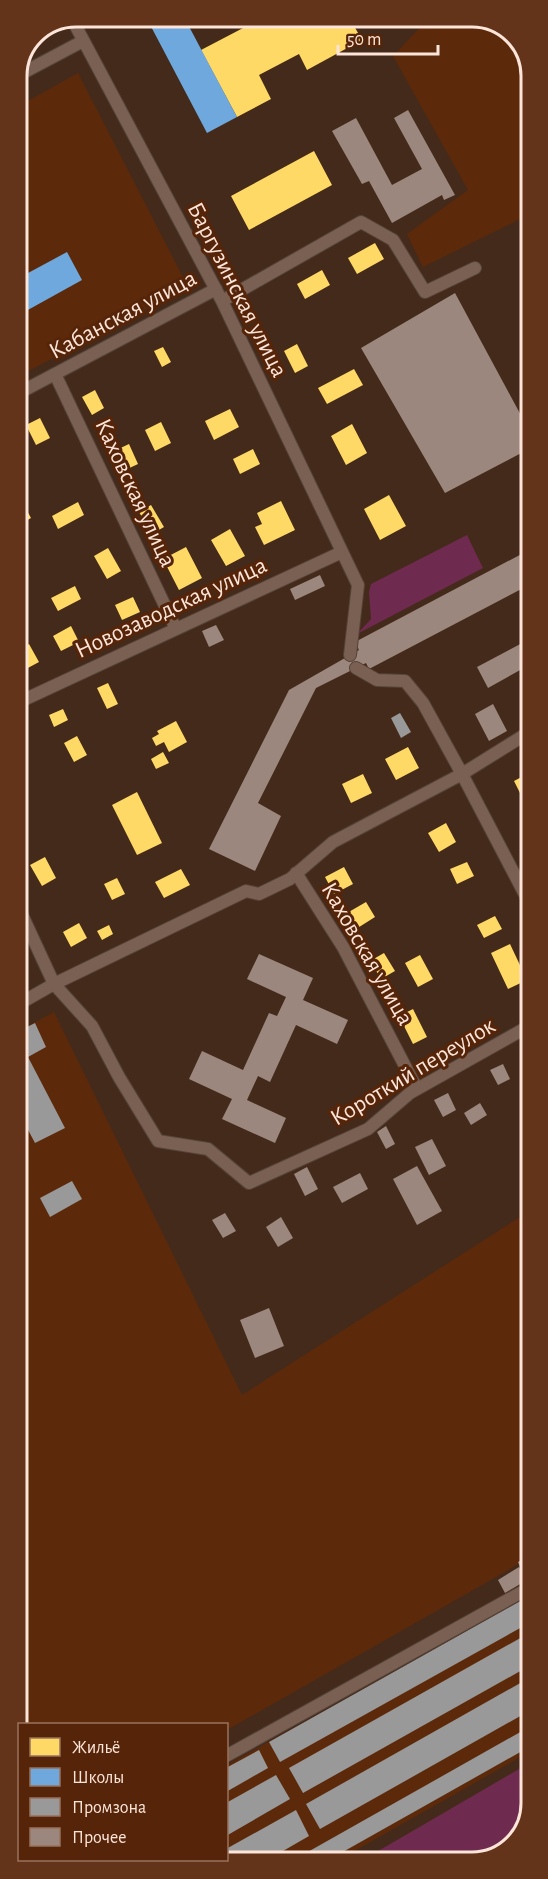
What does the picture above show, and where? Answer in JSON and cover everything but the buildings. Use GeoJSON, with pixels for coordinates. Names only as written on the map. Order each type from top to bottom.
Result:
{"type":"FeatureCollection","features":[{"type":"Feature","properties":{"kind":"street","name":"Баргузинская улица"},"geometry":{"type":"LineString","coordinates":[[76,27],[219,295],[358,585],[350,656]]}},
{"type":"Feature","properties":{"kind":"street"},"geometry":{"type":"LineString","coordinates":[[28,70],[83,41]]}},
{"type":"Feature","properties":{"kind":"street","name":"Кабанская улица"},"geometry":{"type":"LineString","coordinates":[[27,389],[219,295],[361,222],[393,240],[425,292],[475,268]]}},
{"type":"Feature","properties":{"kind":"street","name":"Каховская улица"},"geometry":{"type":"LineString","coordinates":[[56,374],[176,629]]}},
{"type":"Feature","properties":{"kind":"street","name":"Новозаводская улица"},"geometry":{"type":"LineString","coordinates":[[27,698],[342,552]]}},
{"type":"Feature","properties":{"kind":"street"},"geometry":{"type":"LineString","coordinates":[[356,669],[377,680],[405,681],[423,703],[521,887]]}},
{"type":"Feature","properties":{"kind":"street"},"geometry":{"type":"LineString","coordinates":[[27,999],[246,891],[259,894],[290,879],[333,842],[462,774],[521,737]]}},
{"type":"Feature","properties":{"kind":"street","name":"Каховская улица"},"geometry":{"type":"LineString","coordinates":[[296,873],[343,946],[417,1089]]}},
{"type":"Feature","properties":{"kind":"street"},"geometry":{"type":"LineString","coordinates":[[27,926],[54,984]]}},
{"type":"Feature","properties":{"kind":"street","name":"Короткий переулок"},"geometry":{"type":"LineString","coordinates":[[54,984],[92,1026],[119,1077],[158,1141],[208,1149],[249,1183],[368,1129],[417,1089],[521,1031]]}},
{"type":"Feature","properties":{"kind":"street"},"geometry":{"type":"LineString","coordinates":[[228,1755],[521,1593]]}},
{"type":"Feature","properties":{"kind":"shaded area"},"geometry":{"type":"Polygon","coordinates":[[[421,27],[475,27],[491,31],[504,39],[511,46],[520,67],[521,218],[423,267],[407,234],[468,190],[393,56],[421,27]]]}},
{"type":"Feature","properties":{"kind":"shaded area"},"geometry":{"type":"Polygon","coordinates":[[[78,73],[188,287],[27,372],[27,101],[78,73]]]}},
{"type":"Feature","properties":{"kind":"shaded area"},"geometry":{"type":"Polygon","coordinates":[[[467,535],[483,568],[357,634],[371,619],[369,592],[371,584],[467,535]]]}},
{"type":"Feature","properties":{"kind":"shaded area"},"geometry":{"type":"Polygon","coordinates":[[[54,1012],[242,1395],[521,1216],[521,1563],[228,1729],[228,1723],[27,1723],[27,1027],[54,1012]]]}},
{"type":"Feature","properties":{"kind":"shaded area"},"geometry":{"type":"Polygon","coordinates":[[[521,1603],[521,1757],[353,1852],[228,1852],[228,1764],[521,1603]]]}},
{"type":"Feature","properties":{"kind":"shaded area"},"geometry":{"type":"Polygon","coordinates":[[[521,1768],[520,1812],[514,1827],[502,1842],[491,1848],[472,1852],[376,1852],[521,1768]]]}}]}
